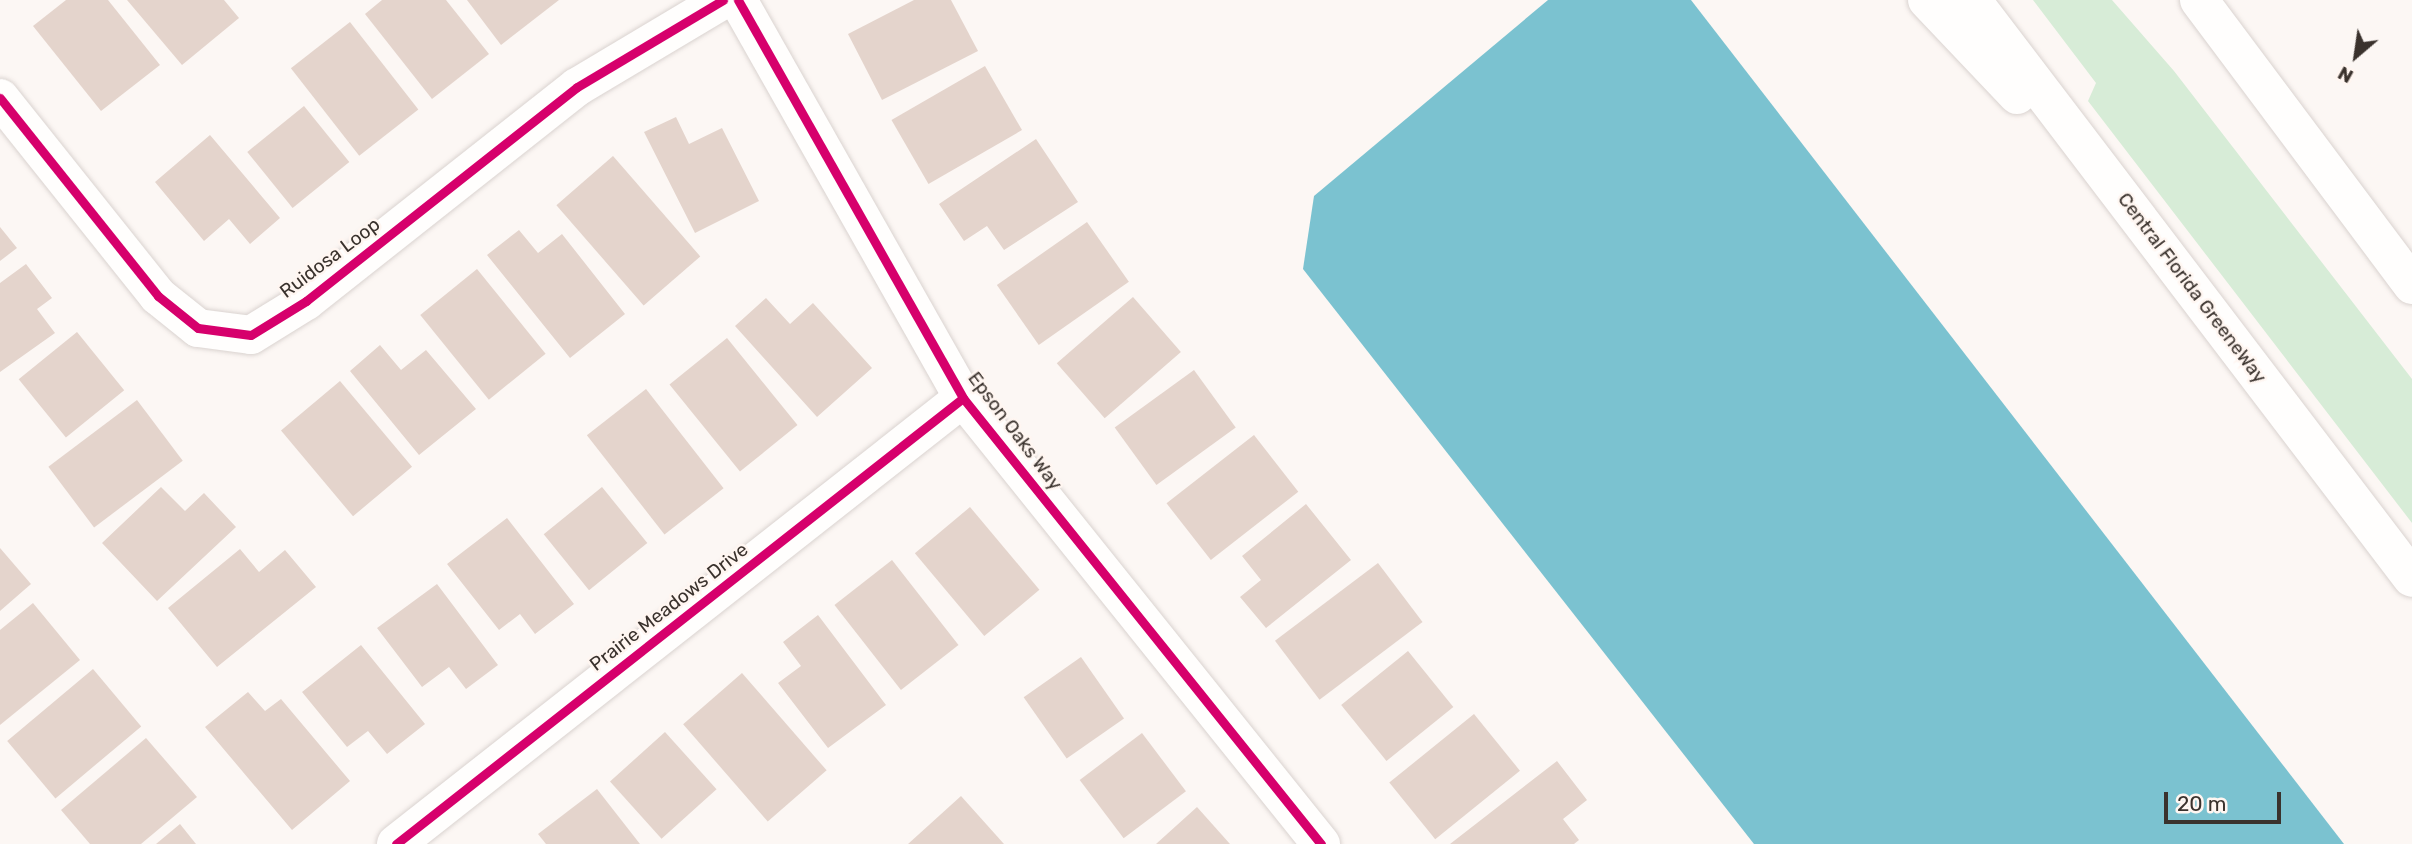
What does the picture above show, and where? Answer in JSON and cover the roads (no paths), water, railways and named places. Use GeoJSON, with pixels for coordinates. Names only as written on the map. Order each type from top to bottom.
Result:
{"type":"FeatureCollection","features":[{"type":"Feature","properties":{"kind":"main road","name":"Ruidosa Loop"},"geometry":{"type":"LineString","coordinates":[[0,97],[158,296],[198,328],[251,335],[306,301],[578,87],[723,0]]}},
{"type":"Feature","properties":{"kind":"main road","name":"Epson Oaks Way"},"geometry":{"type":"LineString","coordinates":[[738,0],[963,398],[1321,844]]}},
{"type":"Feature","properties":{"kind":"main road"},"geometry":{"type":"LineString","coordinates":[[1927,0],[2156,241]]}},
{"type":"Feature","properties":{"kind":"main road","name":"Central Florida GreeneWay"},"geometry":{"type":"LineString","coordinates":[[1972,0],[2412,578]]}},
{"type":"Feature","properties":{"kind":"main road"},"geometry":{"type":"LineString","coordinates":[[2199,0],[2412,285]]}},
{"type":"Feature","properties":{"kind":"main road","name":"Prairie Meadows Drive"},"geometry":{"type":"LineString","coordinates":[[396,844],[963,398]]}},
{"type":"Feature","properties":{"kind":"water"},"geometry":{"type":"Polygon","coordinates":[[[1548,0],[1691,0],[2344,844],[1754,844],[1303,269],[1314,196],[1548,0]]]}}]}
